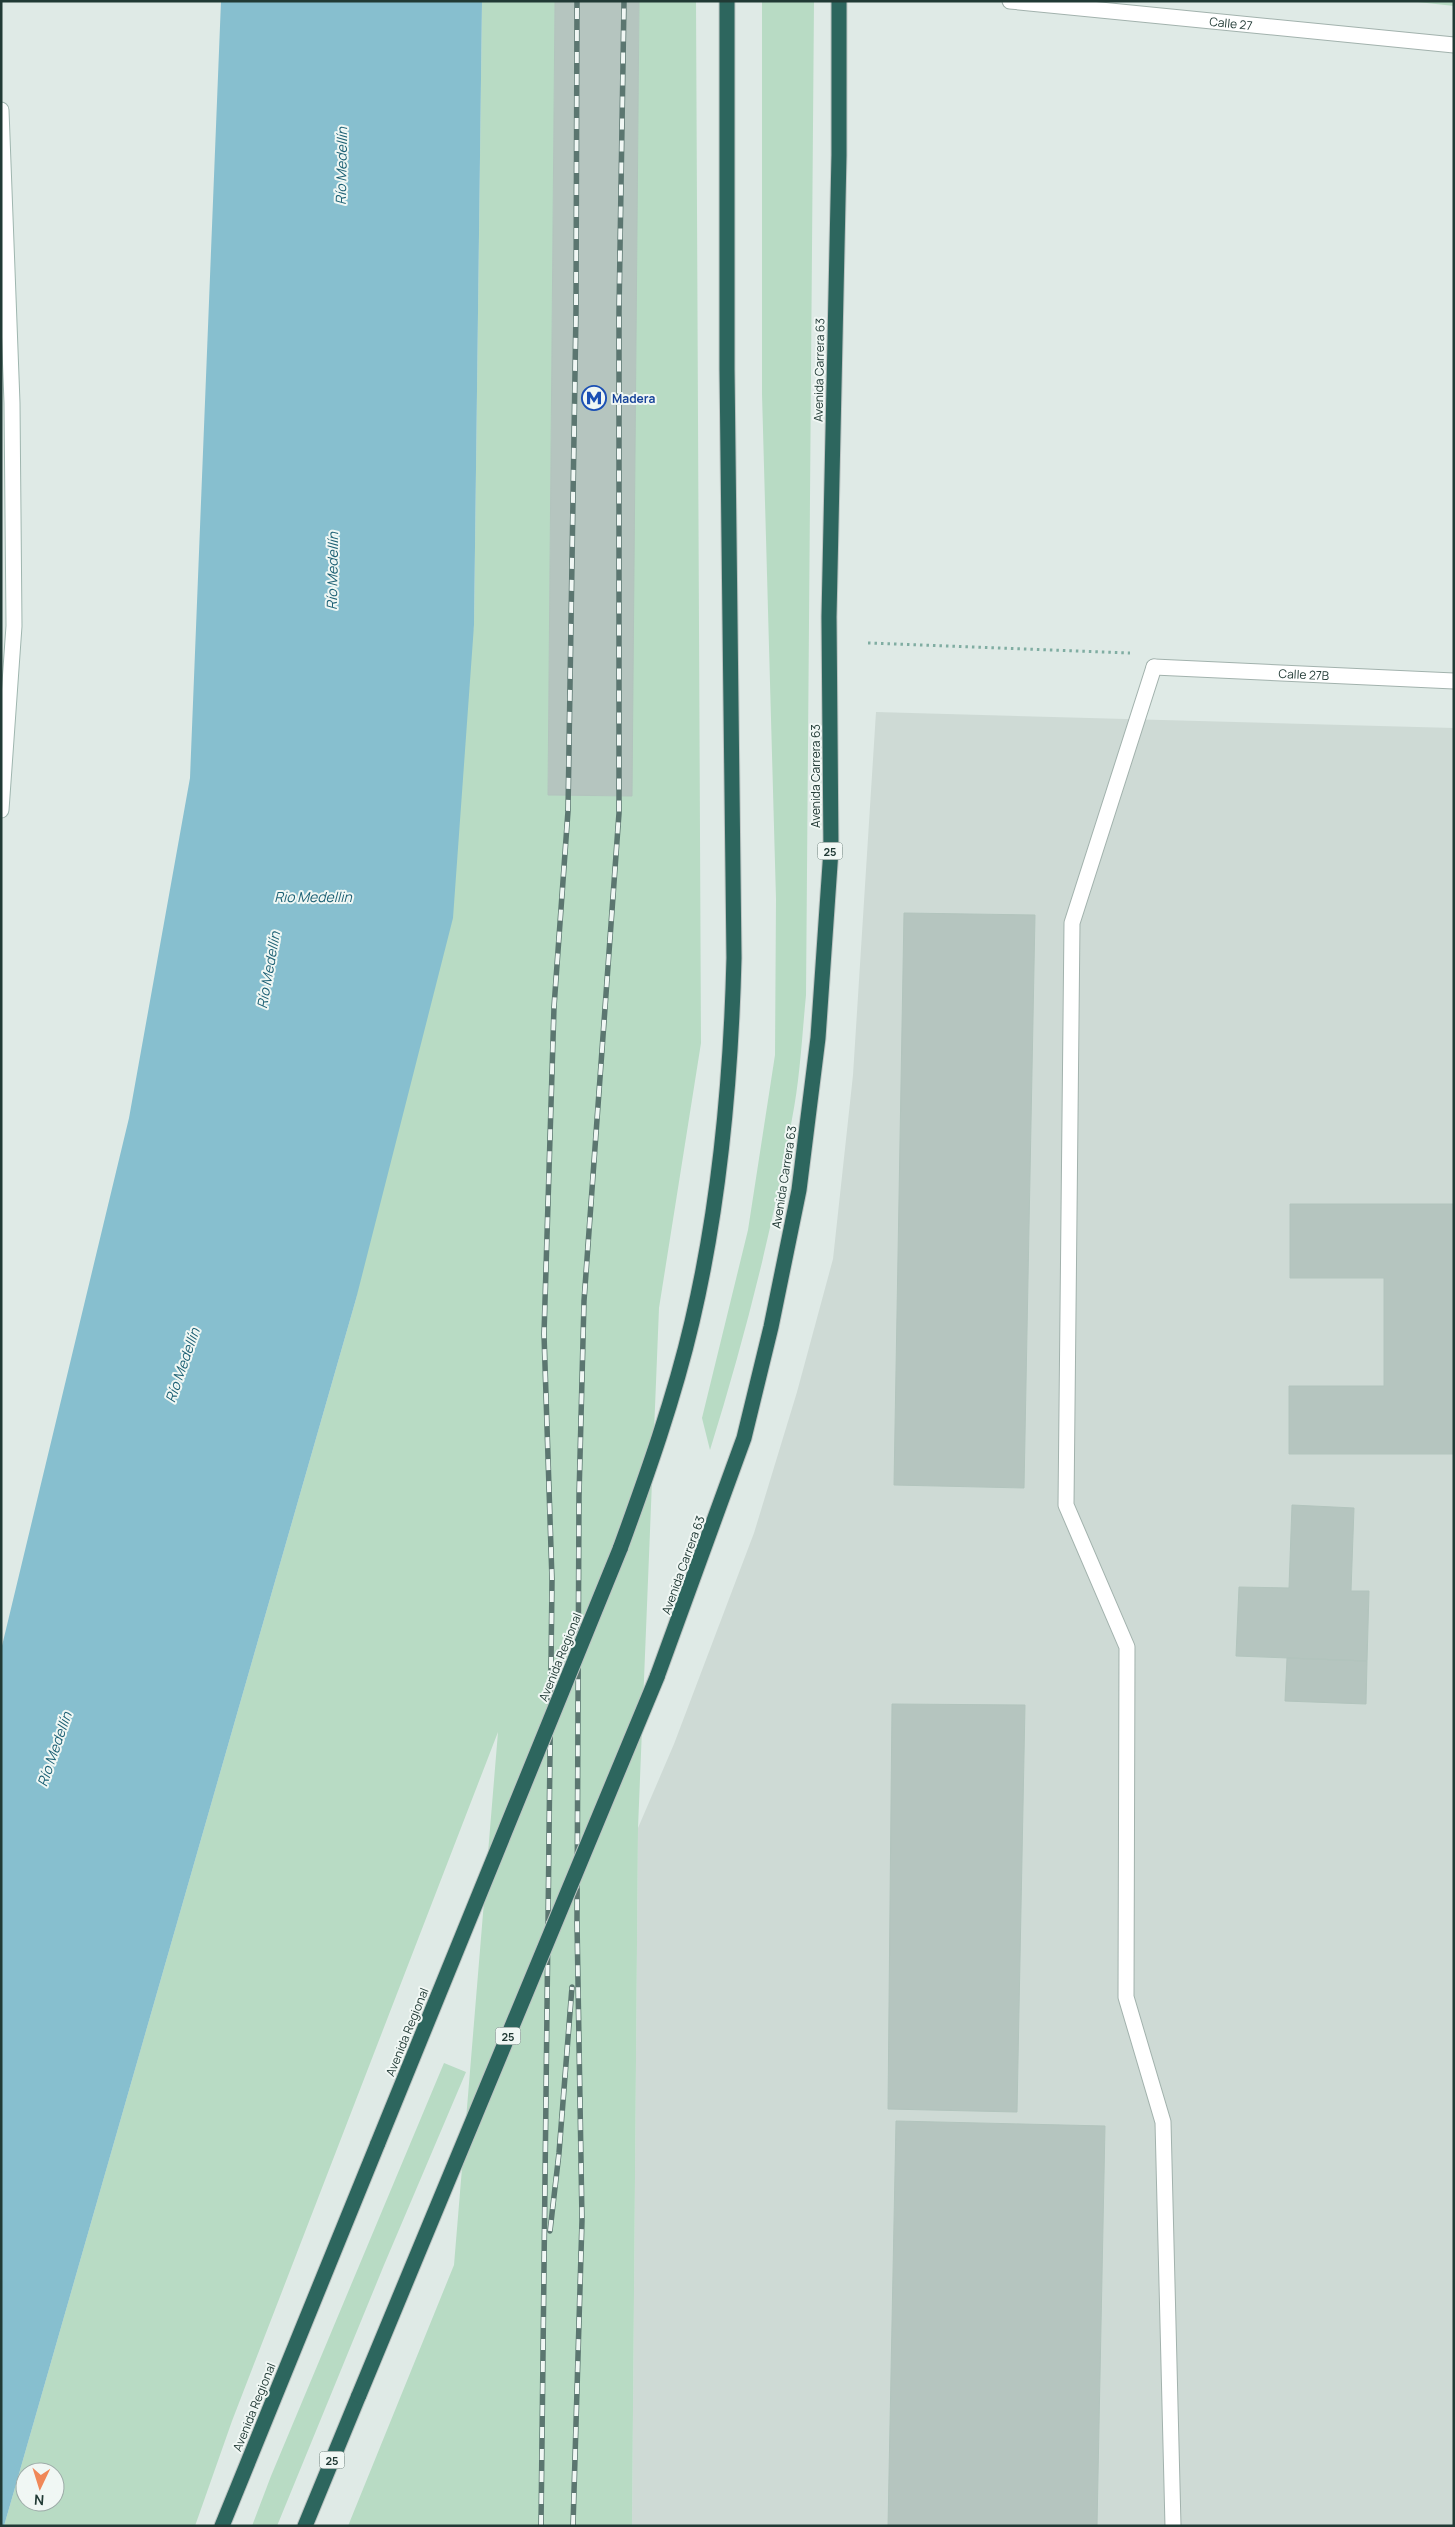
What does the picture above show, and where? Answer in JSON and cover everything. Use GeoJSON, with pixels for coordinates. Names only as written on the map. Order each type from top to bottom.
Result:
{"type":"FeatureCollection","features":[{"type":"Feature","properties":{"kind":"highway","name":"Avenida Regional"},"geometry":{"type":"LineString","coordinates":[[222,2526],[620,1549],[649,1468],[692,1324],[709,1233],[724,1125],[732,1032],[734,958],[727,408],[727,1]]}},
{"type":"Feature","properties":{"kind":"highway","name":"Avenida Carrera 63"},"geometry":{"type":"LineString","coordinates":[[305,2526],[657,1677],[744,1438],[771,1327],[799,1190],[818,1038],[830,850],[829,617],[839,165],[840,1]]}},
{"type":"Feature","properties":{"kind":"main road","name":"Calle 27"},"geometry":{"type":"LineString","coordinates":[[1010,1],[1454,44]]}},
{"type":"Feature","properties":{"kind":"main road"},"geometry":{"type":"LineString","coordinates":[[1,110],[12,403],[14,616],[5,783],[1,810]]}},
{"type":"Feature","properties":{"kind":"main road"},"geometry":{"type":"LineString","coordinates":[[1154,667],[1072,923],[1066,1505],[1127,1647],[1126,1997],[1163,2122],[1173,2526]]}},
{"type":"Feature","properties":{"kind":"main road","name":"Calle 27B"},"geometry":{"type":"LineString","coordinates":[[1154,667],[1454,681]]}},
{"type":"Feature","properties":{"kind":"path"},"geometry":{"type":"LineString","coordinates":[[868,643],[1129,653],[1154,667]]}},
{"type":"Feature","properties":{"kind":"shaded area"},"geometry":{"type":"Polygon","coordinates":[[[876,712],[1454,728],[1454,2526],[632,2526],[638,1828],[674,1744],[754,1533],[797,1392],[833,1259],[853,1075],[876,712]]]}},
{"type":"Feature","properties":{"kind":"green space"},"geometry":{"type":"Polygon","coordinates":[[[482,1],[555,1],[548,795],[631,796],[639,1],[696,1],[701,1043],[659,1308],[638,1828],[632,2526],[348,2526],[454,2265],[498,1732],[232,2421],[195,2526],[4,2526],[15,2488],[15,2512],[65,2512],[65,2462],[22,2462],[356,1299],[474,625],[482,1]]]}},
{"type":"Feature","properties":{"kind":"green space"},"geometry":{"type":"Polygon","coordinates":[[[762,1],[814,1],[806,995],[795,1104],[776,1203],[746,1327],[710,1450],[702,1418],[748,1230],[775,1055],[776,899],[762,394],[762,1]]]}},
{"type":"Feature","properties":{"kind":"green space"},"geometry":{"type":"Polygon","coordinates":[[[1409,1],[1454,1],[1454,6],[1409,1]]]}},
{"type":"Feature","properties":{"kind":"green space"},"geometry":{"type":"Polygon","coordinates":[[[444,2063],[466,2072],[384,2265],[277,2526],[252,2526],[271,2476],[444,2063]]]}},
{"type":"Feature","properties":{"kind":"water","name":"Rio Medellin"},"geometry":{"type":"Polygon","coordinates":[[[221,1],[482,1],[474,625],[453,918],[356,1299],[22,2462],[15,2462],[15,2488],[4,2526],[1,2526],[1,1650],[129,1118],[190,778],[221,1]]]}},
{"type":"Feature","properties":{"kind":"building","name":"Madera"},"geometry":{"type":"Polygon","coordinates":[[[555,1],[639,1],[632,796],[548,795],[555,1]]]}},
{"type":"Feature","properties":{"kind":"building"},"geometry":{"type":"Polygon","coordinates":[[[904,913],[1035,915],[1024,1488],[894,1485],[904,913]]]}},
{"type":"Feature","properties":{"kind":"building"},"geometry":{"type":"Polygon","coordinates":[[[1290,1204],[1454,1204],[1454,1454],[1289,1454],[1289,1386],[1384,1386],[1384,1278],[1290,1278],[1290,1204]]]}},
{"type":"Feature","properties":{"kind":"building"},"geometry":{"type":"Polygon","coordinates":[[[1292,1505],[1354,1508],[1351,1591],[1369,1591],[1367,1661],[1236,1656],[1239,1587],[1289,1588],[1292,1505]]]}},
{"type":"Feature","properties":{"kind":"building"},"geometry":{"type":"Polygon","coordinates":[[[1287,1658],[1367,1661],[1366,1704],[1285,1701],[1287,1658]]]}},
{"type":"Feature","properties":{"kind":"building"},"geometry":{"type":"Polygon","coordinates":[[[892,1704],[1025,1705],[1017,2112],[888,2109],[892,1704]]]}},
{"type":"Feature","properties":{"kind":"building"},"geometry":{"type":"Polygon","coordinates":[[[896,2121],[1105,2126],[1097,2526],[888,2526],[896,2121]]]}},
{"type":"Feature","properties":{"kind":"railway"},"geometry":{"type":"LineString","coordinates":[[541,2526],[552,1580],[544,1334],[554,1007],[568,811],[576,311],[577,1]]}},
{"type":"Feature","properties":{"kind":"railway"},"geometry":{"type":"LineString","coordinates":[[573,2526],[582,2220],[577,1922],[579,1496],[584,1301],[619,813],[619,312],[624,1]]}},
{"type":"Feature","properties":{"kind":"railway"},"geometry":{"type":"LineString","coordinates":[[550,2231],[559,2153],[572,1987]]}},
{"type":"Feature","properties":{"kind":"place","name":"Madera"},"geometry":{"type":"Point","coordinates":[594,398]}},
{"type":"Feature","properties":{"kind":"water label","name":"Río Medellín"},"geometry":{"type":"Point","coordinates":[341,166]}},
{"type":"Feature","properties":{"kind":"water label","name":"Río Medellín"},"geometry":{"type":"Point","coordinates":[332,571]}},
{"type":"Feature","properties":{"kind":"water label","name":"Río Medellín"},"geometry":{"type":"Point","coordinates":[268,970]}},
{"type":"Feature","properties":{"kind":"water label","name":"Río Medellín"},"geometry":{"type":"Point","coordinates":[182,1365]}},
{"type":"Feature","properties":{"kind":"water label","name":"Río Medellín"},"geometry":{"type":"Point","coordinates":[54,1749]}}]}
